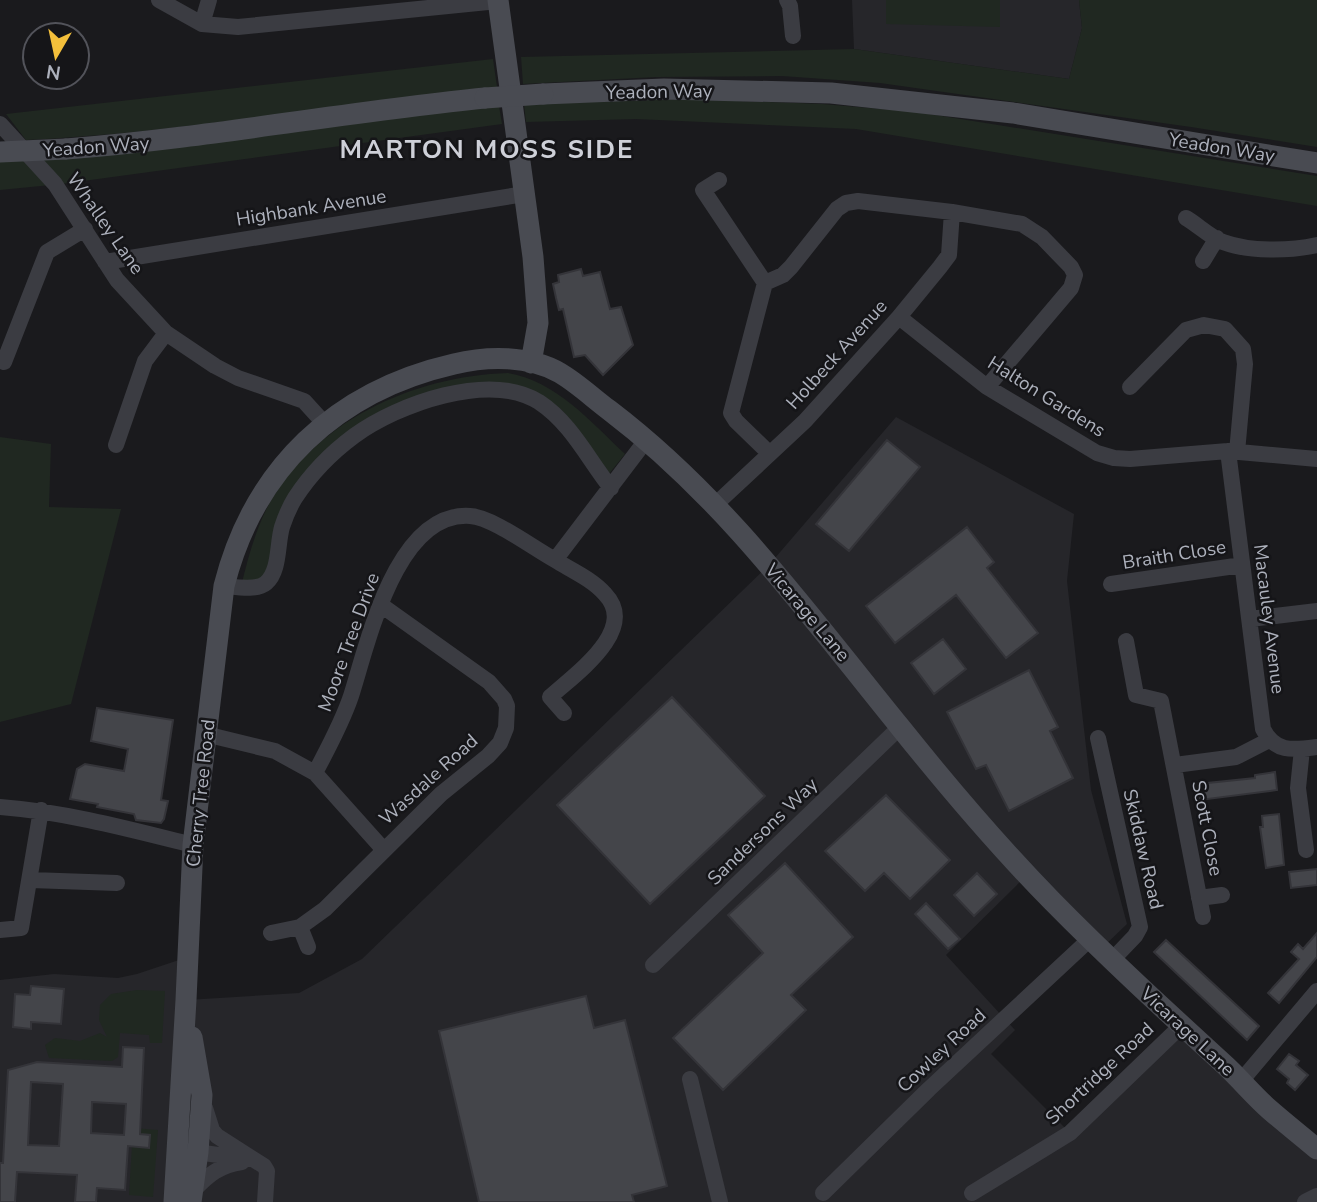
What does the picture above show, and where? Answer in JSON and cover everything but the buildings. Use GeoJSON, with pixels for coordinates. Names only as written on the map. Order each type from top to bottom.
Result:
{"type":"FeatureCollection","features":[{"type":"Feature","properties":{"kind":"street"},"geometry":{"type":"LineString","coordinates":[[159,0],[202,24],[238,27],[498,1],[533,257],[538,323],[531,363]]}},
{"type":"Feature","properties":{"kind":"street"},"geometry":{"type":"LineString","coordinates":[[202,24],[209,0]]}},
{"type":"Feature","properties":{"kind":"street"},"geometry":{"type":"LineString","coordinates":[[787,0],[793,36]]}},
{"type":"Feature","properties":{"kind":"street","name":"Yeadon Way"},"geometry":{"type":"LineString","coordinates":[[0,152],[173,139],[398,107],[485,98],[664,89],[831,93],[1013,113],[1317,163]]}},
{"type":"Feature","properties":{"kind":"street","name":"Whalley Lane"},"geometry":{"type":"LineString","coordinates":[[0,124],[55,184],[117,280],[166,333],[238,378],[304,401],[324,423]]}},
{"type":"Feature","properties":{"kind":"street"},"geometry":{"type":"LineString","coordinates":[[719,180],[703,190],[765,284],[731,414],[769,453]]}},
{"type":"Feature","properties":{"kind":"street","name":"Highbank Avenue"},"geometry":{"type":"LineString","coordinates":[[106,262],[524,194]]}},
{"type":"Feature","properties":{"kind":"street"},"geometry":{"type":"LineString","coordinates":[[765,284],[783,275],[837,209],[846,203],[858,201],[952,212],[1022,224],[1033,229],[1072,267],[1075,275],[1071,288],[987,387]]}},
{"type":"Feature","properties":{"kind":"street","name":"Holbeck Avenue"},"geometry":{"type":"LineString","coordinates":[[716,505],[804,421],[899,317],[949,255],[952,212]]}},
{"type":"Feature","properties":{"kind":"street"},"geometry":{"type":"LineString","coordinates":[[1186,218],[1223,242],[1263,249],[1317,245]]}},
{"type":"Feature","properties":{"kind":"street"},"geometry":{"type":"LineString","coordinates":[[4,362],[47,252],[85,229]]}},
{"type":"Feature","properties":{"kind":"street"},"geometry":{"type":"LineString","coordinates":[[1203,261],[1217,238]]}},
{"type":"Feature","properties":{"kind":"street","name":"Halton Gardens"},"geometry":{"type":"LineString","coordinates":[[899,317],[987,387],[1097,453],[1130,459],[1233,451],[1317,459]]}},
{"type":"Feature","properties":{"kind":"street"},"geometry":{"type":"LineString","coordinates":[[493,358],[516,349],[528,340],[538,323]]}},
{"type":"Feature","properties":{"kind":"street"},"geometry":{"type":"LineString","coordinates":[[538,323],[559,372]]}},
{"type":"Feature","properties":{"kind":"street","name":"Macauley Avenue"},"geometry":{"type":"LineString","coordinates":[[1142,382],[1186,330],[1204,325],[1225,329],[1243,349],[1245,364],[1233,451],[1242,565],[1263,729],[1269,740]]}},
{"type":"Feature","properties":{"kind":"street"},"geometry":{"type":"LineString","coordinates":[[116,445],[145,361],[166,333]]}},
{"type":"Feature","properties":{"kind":"street","name":"Cherry Tree Road"},"geometry":{"type":"LineString","coordinates":[[192,1196],[188,1147],[186,1000],[193,845],[224,586],[239,539],[262,493],[290,455],[324,423],[364,396],[386,385],[439,367],[470,360],[493,358],[531,363]]}},
{"type":"Feature","properties":{"kind":"street","name":"Vicarage Lane"},"geometry":{"type":"LineString","coordinates":[[531,363],[559,372],[647,439],[716,505],[800,600],[900,727],[1008,854],[1090,939],[1181,1026],[1268,1108],[1317,1149]]}},
{"type":"Feature","properties":{"kind":"street"},"geometry":{"type":"LineString","coordinates":[[224,586],[260,587],[267,582],[274,569],[282,527],[294,500],[310,477],[329,458],[354,436],[379,421],[406,408],[435,399],[482,390],[521,393],[541,403],[565,424],[611,488]]}},
{"type":"Feature","properties":{"kind":"street"},"geometry":{"type":"LineString","coordinates":[[555,560],[647,439]]}},
{"type":"Feature","properties":{"kind":"street","name":"Moore Tree Drive"},"geometry":{"type":"LineString","coordinates":[[315,773],[340,726],[381,605],[410,546],[435,525],[449,519],[470,516],[483,519],[555,560],[606,594],[615,610],[614,630],[606,643],[550,697],[564,713]]}},
{"type":"Feature","properties":{"kind":"street","name":"Braith Close"},"geometry":{"type":"LineString","coordinates":[[1111,584],[1242,565]]}},
{"type":"Feature","properties":{"kind":"street","name":"Wasdale Road"},"geometry":{"type":"LineString","coordinates":[[271,933],[300,927],[325,909],[441,794],[488,756],[500,743],[506,728],[508,715],[504,699],[489,682],[381,605]]}},
{"type":"Feature","properties":{"kind":"street"},"geometry":{"type":"LineString","coordinates":[[1250,619],[1317,611]]}},
{"type":"Feature","properties":{"kind":"street","name":"Scott Close"},"geometry":{"type":"LineString","coordinates":[[1126,641],[1136,695],[1161,701],[1203,917]]}},
{"type":"Feature","properties":{"kind":"street","name":"Sandersons Way"},"geometry":{"type":"LineString","coordinates":[[653,965],[900,727]]}},
{"type":"Feature","properties":{"kind":"street"},"geometry":{"type":"LineString","coordinates":[[205,734],[275,751],[315,773],[383,849]]}},
{"type":"Feature","properties":{"kind":"street","name":"Skiddaw Road"},"geometry":{"type":"LineString","coordinates":[[1098,738],[1140,928],[1112,960]]}},
{"type":"Feature","properties":{"kind":"street"},"geometry":{"type":"LineString","coordinates":[[1269,740],[1277,747],[1310,748],[1298,788],[1306,850]]}},
{"type":"Feature","properties":{"kind":"street","name":"Scott Close"},"geometry":{"type":"LineString","coordinates":[[1175,765],[1236,757],[1269,740]]}},
{"type":"Feature","properties":{"kind":"street"},"geometry":{"type":"LineString","coordinates":[[0,807],[41,810],[193,845]]}},
{"type":"Feature","properties":{"kind":"street"},"geometry":{"type":"LineString","coordinates":[[0,930],[22,928],[41,810]]}},
{"type":"Feature","properties":{"kind":"street"},"geometry":{"type":"LineString","coordinates":[[31,880],[117,883]]}},
{"type":"Feature","properties":{"kind":"street","name":"Scott Close"},"geometry":{"type":"LineString","coordinates":[[1199,898],[1222,895]]}},
{"type":"Feature","properties":{"kind":"street"},"geometry":{"type":"LineString","coordinates":[[300,927],[308,947]]}},
{"type":"Feature","properties":{"kind":"street","name":"Cowley Road"},"geometry":{"type":"LineString","coordinates":[[823,1193],[929,1088],[1090,939]]}},
{"type":"Feature","properties":{"kind":"street"},"geometry":{"type":"LineString","coordinates":[[1241,1081],[1317,991]]}},
{"type":"Feature","properties":{"kind":"street","name":"Cherry Tree Road"},"geometry":{"type":"LineString","coordinates":[[174,1202],[202,1095],[186,1000]]}},
{"type":"Feature","properties":{"kind":"street","name":"Shortridge Road"},"geometry":{"type":"LineString","coordinates":[[972,1193],[1070,1133],[1181,1026]]}},
{"type":"Feature","properties":{"kind":"street"},"geometry":{"type":"LineString","coordinates":[[690,1079],[720,1202]]}},
{"type":"Feature","properties":{"kind":"street"},"geometry":{"type":"LineString","coordinates":[[202,1095],[212,1129],[224,1141],[258,1161],[267,1171],[265,1202]]}},
{"type":"Feature","properties":{"kind":"street"},"geometry":{"type":"LineString","coordinates":[[188,1147],[243,1151]]}},
{"type":"Feature","properties":{"kind":"street"},"geometry":{"type":"LineString","coordinates":[[188,1147],[258,1161]]}},
{"type":"Feature","properties":{"kind":"street"},"geometry":{"type":"LineString","coordinates":[[192,1196],[207,1176],[226,1164],[258,1161]]}},
{"type":"Feature","properties":{"kind":"street"},"geometry":{"type":"LineString","coordinates":[[1305,1202],[1317,1196]]}},
{"type":"Feature","properties":{"kind":"shaded area"},"geometry":{"type":"Polygon","coordinates":[[[852,0],[1079,0],[1082,28],[1069,79],[854,49],[852,0]]]}},
{"type":"Feature","properties":{"kind":"shaded area"},"geometry":{"type":"Polygon","coordinates":[[[886,0],[1000,0],[1000,27],[886,24],[886,0]]]}},
{"type":"Feature","properties":{"kind":"shaded area"},"geometry":{"type":"Polygon","coordinates":[[[1079,0],[1317,0],[1317,147],[880,83],[782,76],[656,77],[523,84],[521,57],[854,49],[1069,79],[1082,28],[1079,0]]]}},
{"type":"Feature","properties":{"kind":"shaded area"},"geometry":{"type":"Polygon","coordinates":[[[493,59],[497,87],[144,131],[26,140],[6,114],[493,59]]]}},
{"type":"Feature","properties":{"kind":"shaded area"},"geometry":{"type":"Polygon","coordinates":[[[683,99],[822,104],[917,112],[1317,176],[1317,206],[856,129],[636,119],[526,122],[524,104],[683,99]]]}},
{"type":"Feature","properties":{"kind":"shaded area"},"geometry":{"type":"Polygon","coordinates":[[[499,106],[502,124],[61,184],[40,159],[499,106]]]}},
{"type":"Feature","properties":{"kind":"shaded area"},"geometry":{"type":"Polygon","coordinates":[[[0,160],[27,160],[51,185],[0,190],[0,160]]]}},
{"type":"Feature","properties":{"kind":"shaded area"},"geometry":{"type":"Polygon","coordinates":[[[508,373],[525,377],[557,394],[586,416],[625,454],[604,480],[541,403],[482,390],[379,421],[294,500],[271,576],[241,587],[251,548],[266,510],[286,479],[310,452],[337,429],[401,394],[436,383],[508,373]]]}},
{"type":"Feature","properties":{"kind":"shaded area"},"geometry":{"type":"Polygon","coordinates":[[[896,417],[1074,514],[1067,581],[1091,790],[1127,924],[1101,949],[1027,875],[946,955],[1015,1030],[991,1054],[1070,1133],[1181,1026],[1317,1149],[1317,1202],[191,1202],[198,1152],[187,1005],[174,1202],[0,1202],[0,980],[54,974],[118,978],[188,957],[187,1000],[299,993],[362,959],[769,565],[896,417]]]}},
{"type":"Feature","properties":{"kind":"shaded area"},"geometry":{"type":"Polygon","coordinates":[[[0,437],[51,444],[49,507],[121,509],[71,704],[0,722],[0,437]]]}},
{"type":"Feature","properties":{"kind":"shaded area"},"geometry":{"type":"Polygon","coordinates":[[[137,990],[165,991],[162,1043],[150,1043],[149,1035],[120,1033],[118,1057],[112,1061],[49,1058],[45,1045],[55,1038],[80,1041],[100,1033],[107,1037],[99,1020],[100,1005],[111,994],[137,990]]]}},
{"type":"Feature","properties":{"kind":"shaded area"},"geometry":{"type":"Polygon","coordinates":[[[133,1128],[158,1130],[153,1197],[129,1195],[133,1128]]]}},
{"type":"Feature","properties":{"kind":"district","name":"MARTON MOSS SIDE"},"geometry":{"type":"Point","coordinates":[487,149]}}]}
